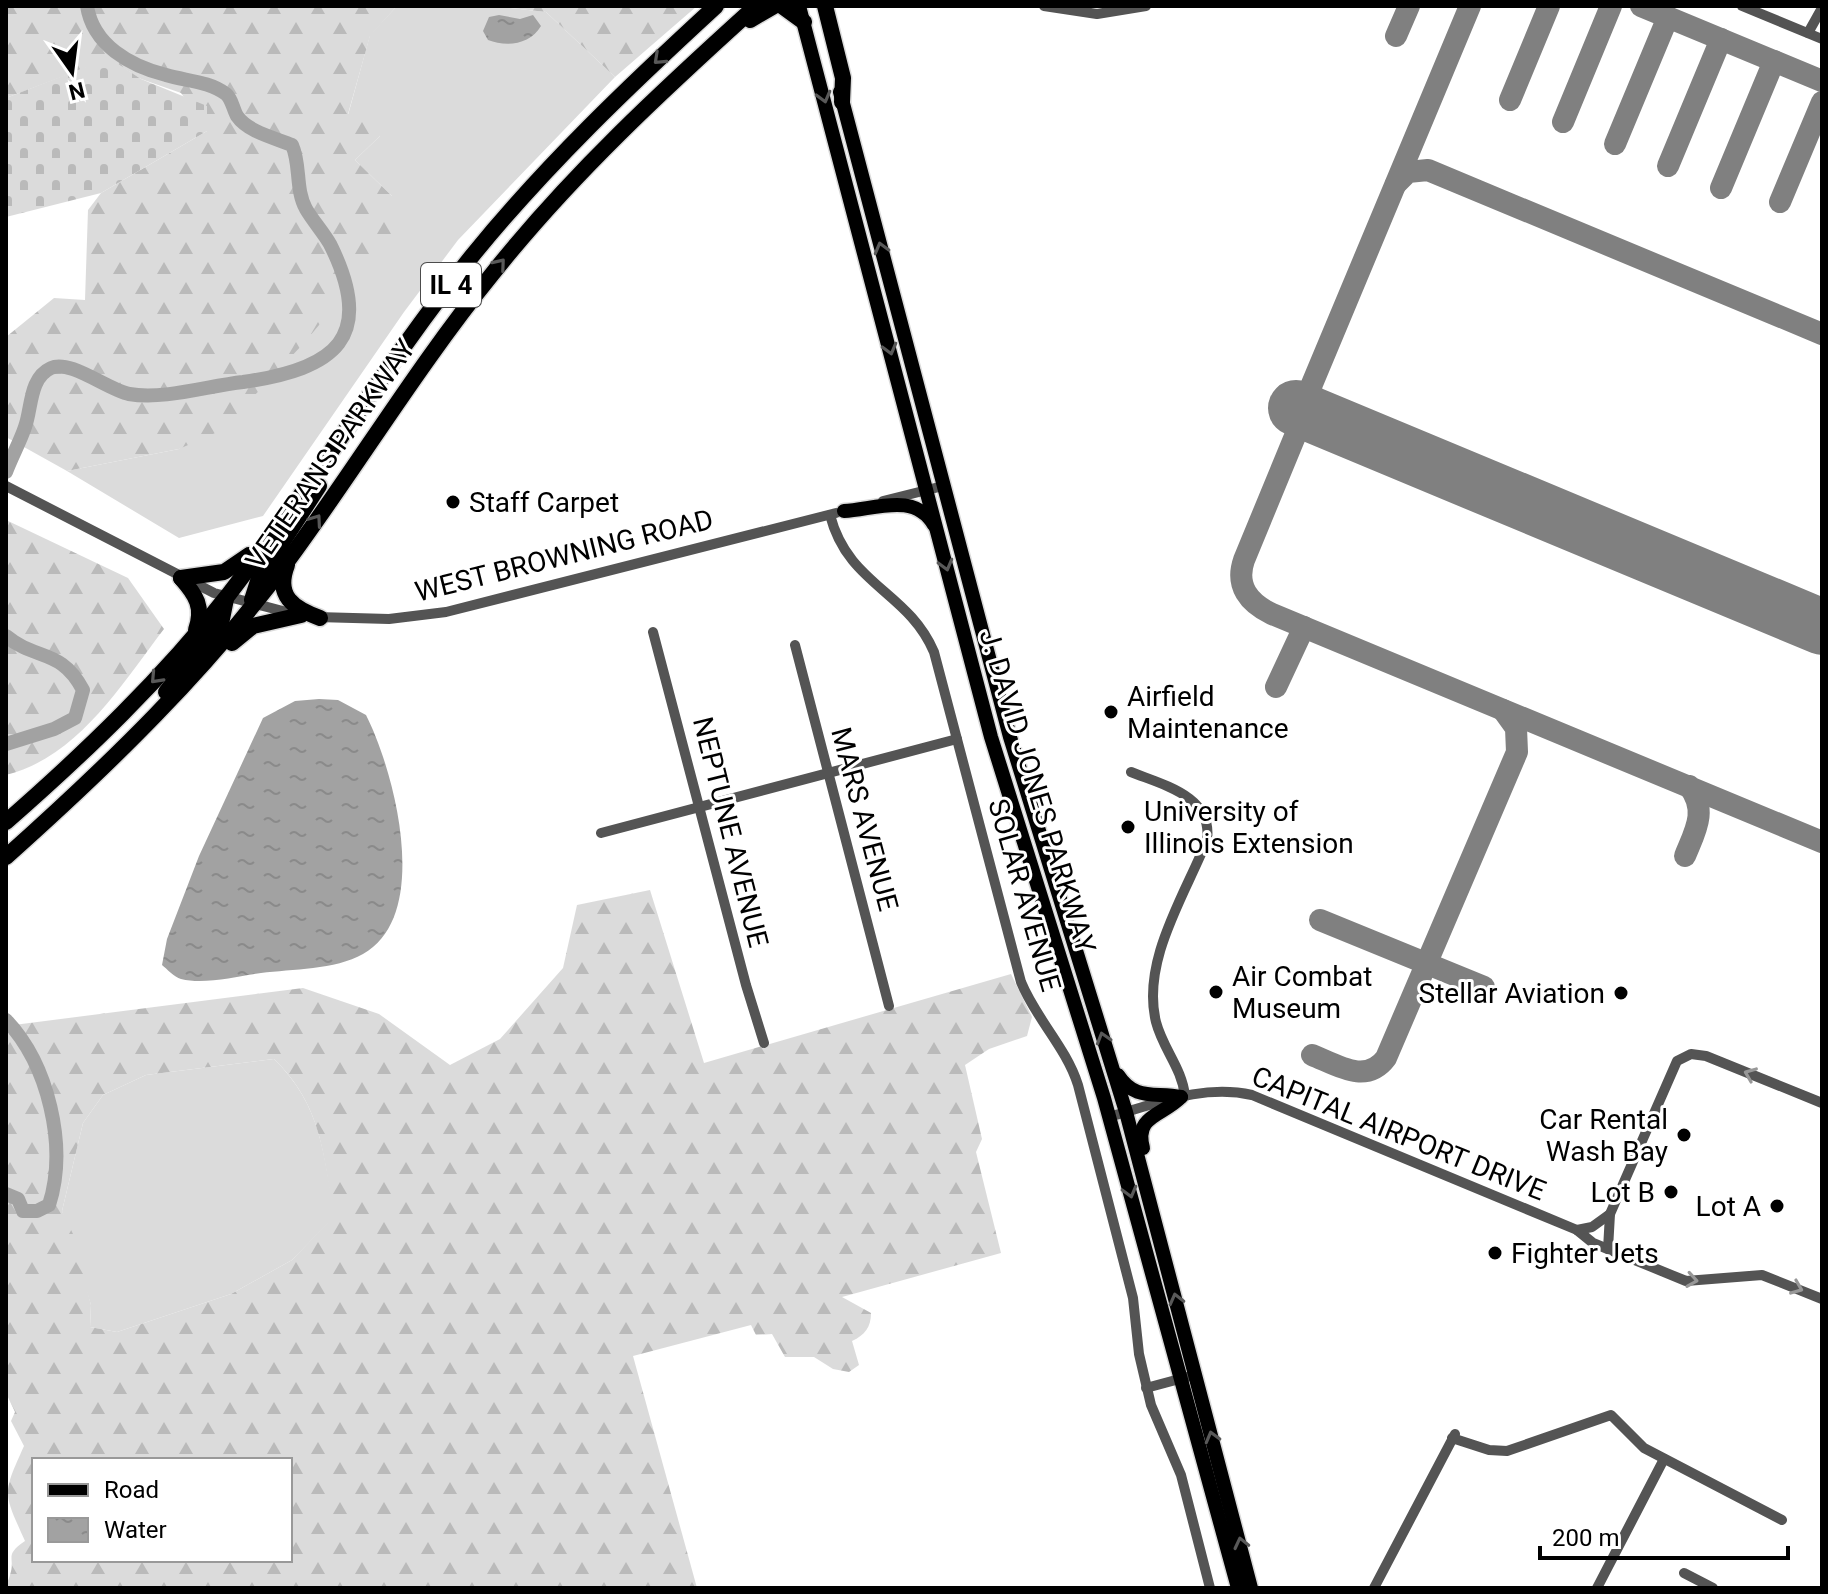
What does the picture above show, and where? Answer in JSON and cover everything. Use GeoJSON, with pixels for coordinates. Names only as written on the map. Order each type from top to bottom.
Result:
{"type":"FeatureCollection","features":[{"type":"Feature","properties":{"kind":"highway","name":"VETERANS PARKWAY"},"geometry":{"type":"LineString","coordinates":[[6,822],[114,722],[225,598],[416,331],[519,200],[590,124],[716,6]]}},
{"type":"Feature","properties":{"kind":"highway","name":"VETERANS PARKWAY"},"geometry":{"type":"LineString","coordinates":[[6,857],[85,787],[168,704],[253,605],[492,274],[577,176],[666,88],[756,6]]}},
{"type":"Feature","properties":{"kind":"highway"},"geometry":{"type":"LineString","coordinates":[[666,88],[682,83],[752,19],[774,6]]}},
{"type":"Feature","properties":{"kind":"highway"},"geometry":{"type":"LineString","coordinates":[[782,6],[802,14]]}},
{"type":"Feature","properties":{"kind":"highway"},"geometry":{"type":"LineString","coordinates":[[825,6],[843,78],[842,102]]}},
{"type":"Feature","properties":{"kind":"highway"},"geometry":{"type":"LineString","coordinates":[[253,605],[259,578],[327,474],[349,426]]}},
{"type":"Feature","properties":{"kind":"highway"},"geometry":{"type":"LineString","coordinates":[[194,635],[200,607],[181,578],[215,575],[241,563],[288,502],[302,494]]}},
{"type":"Feature","properties":{"kind":"highway"},"geometry":{"type":"LineString","coordinates":[[289,559],[283,580],[285,596],[292,606],[320,618]]}},
{"type":"Feature","properties":{"kind":"highway"},"geometry":{"type":"LineString","coordinates":[[85,787],[209,638],[222,619],[225,598]]}},
{"type":"Feature","properties":{"kind":"highway"},"geometry":{"type":"LineString","coordinates":[[168,704],[184,696],[243,632],[264,622],[301,615]]}},
{"type":"Feature","properties":{"kind":"main road","name":"J. DAVID JONES PARKWAY"},"geometry":{"type":"LineString","coordinates":[[817,6],[1018,766],[1126,1112],[1251,1588]]}},
{"type":"Feature","properties":{"kind":"main road","name":"J. DAVID JONES PARKWAY"},"geometry":{"type":"LineString","coordinates":[[802,14],[995,750],[1109,1117],[1238,1588]]}},
{"type":"Feature","properties":{"kind":"main road"},"geometry":{"type":"LineString","coordinates":[[837,513],[910,504],[928,516],[936,530]]}},
{"type":"Feature","properties":{"kind":"main road"},"geometry":{"type":"LineString","coordinates":[[1111,1064],[1134,1093],[1183,1096]]}},
{"type":"Feature","properties":{"kind":"main road"},"geometry":{"type":"LineString","coordinates":[[1162,1244],[1161,1216],[1140,1132],[1146,1120],[1183,1096]]}},
{"type":"Feature","properties":{"kind":"street"},"geometry":{"type":"LineString","coordinates":[[1044,6],[1097,14],[1146,6]]}},
{"type":"Feature","properties":{"kind":"street"},"geometry":{"type":"LineString","coordinates":[[1742,6],[1822,39]]}},
{"type":"Feature","properties":{"kind":"street"},"geometry":{"type":"LineString","coordinates":[[1808,33],[1822,8]]}},
{"type":"Feature","properties":{"kind":"street","name":"WEST BROWNING ROAD"},"geometry":{"type":"LineString","coordinates":[[6,486],[225,598],[320,618],[389,619],[455,611],[943,486]]}},
{"type":"Feature","properties":{"kind":"street","name":"SOLAR AVENUE"},"geometry":{"type":"LineString","coordinates":[[837,513],[834,532],[854,566],[906,610],[925,635],[936,661],[1021,982],[1035,1014],[1067,1056],[1078,1085],[1133,1298],[1146,1388],[1158,1427],[1181,1475],[1210,1588]]}},
{"type":"Feature","properties":{"kind":"street","name":"NEPTUNE AVENUE"},"geometry":{"type":"LineString","coordinates":[[653,632],[764,1043]]}},
{"type":"Feature","properties":{"kind":"street","name":"MARS AVENUE"},"geometry":{"type":"LineString","coordinates":[[795,645],[889,1006]]}},
{"type":"Feature","properties":{"kind":"street"},"geometry":{"type":"LineString","coordinates":[[601,833],[957,739]]}},
{"type":"Feature","properties":{"kind":"street"},"geometry":{"type":"LineString","coordinates":[[1131,772],[1191,799],[1201,810],[1207,828],[1207,840],[1165,940],[1154,980],[1156,1022],[1183,1077],[1183,1096]]}},
{"type":"Feature","properties":{"kind":"street"},"geometry":{"type":"LineString","coordinates":[[1608,1249],[1610,1214],[1669,1073],[1684,1056],[1706,1056],[1822,1103]]}},
{"type":"Feature","properties":{"kind":"street","name":"CAPITAL AIRPORT DRIVE"},"geometry":{"type":"LineString","coordinates":[[1109,1117],[1183,1096],[1221,1091],[1252,1095],[1577,1230],[1593,1243],[1686,1281],[1762,1275],[1822,1299]]}},
{"type":"Feature","properties":{"kind":"street"},"geometry":{"type":"LineString","coordinates":[[1577,1230],[1592,1227],[1610,1214]]}},
{"type":"Feature","properties":{"kind":"street"},"geometry":{"type":"LineString","coordinates":[[1146,1388],[1196,1375]]}},
{"type":"Feature","properties":{"kind":"street"},"geometry":{"type":"LineString","coordinates":[[1374,1588],[1454,1435],[1489,1450],[1507,1451],[1611,1415],[1632,1440],[1782,1520]]}},
{"type":"Feature","properties":{"kind":"street"},"geometry":{"type":"LineString","coordinates":[[1597,1588],[1664,1459]]}},
{"type":"Feature","properties":{"kind":"street"},"geometry":{"type":"LineString","coordinates":[[1684,1573],[1713,1588]]}},
{"type":"Feature","properties":{"kind":"green space"},"geometry":{"type":"Polygon","coordinates":[[[6,6],[397,6],[370,36],[348,114],[376,119],[380,136],[355,160],[392,196],[391,239],[304,343],[222,430],[179,449],[67,471],[6,437],[6,337],[54,298],[85,300],[88,210],[101,193],[207,131],[181,93],[141,79],[109,59],[6,98],[6,6]]]}},
{"type":"Feature","properties":{"kind":"green space"},"geometry":{"type":"Polygon","coordinates":[[[397,6],[491,6],[546,12],[615,77],[458,240],[404,312],[263,516],[179,538],[67,471],[179,449],[392,196],[355,160],[380,136],[348,115],[370,35],[397,6]]]}},
{"type":"Feature","properties":{"kind":"green space"},"geometry":{"type":"Polygon","coordinates":[[[491,6],[697,6],[615,77],[546,12],[491,6]]]}},
{"type":"Feature","properties":{"kind":"green space"},"geometry":{"type":"Polygon","coordinates":[[[109,58],[141,79],[207,106],[207,131],[101,193],[6,217],[6,98],[109,58]]]}},
{"type":"Feature","properties":{"kind":"green space"},"geometry":{"type":"Polygon","coordinates":[[[6,520],[128,578],[164,629],[114,695],[76,736],[32,766],[6,775],[6,520]]]}},
{"type":"Feature","properties":{"kind":"green space"},"geometry":{"type":"Polygon","coordinates":[[[650,890],[704,1063],[1011,974],[1032,1017],[1027,1036],[989,1049],[965,1065],[982,1139],[976,1152],[1001,1253],[842,1297],[871,1313],[866,1330],[852,1341],[859,1365],[849,1372],[833,1369],[814,1357],[785,1357],[772,1334],[756,1335],[751,1325],[633,1356],[697,1588],[6,1588],[12,1554],[25,1541],[8,1494],[24,1446],[11,1421],[15,1412],[6,1393],[6,1026],[303,988],[379,1014],[450,1065],[500,1039],[563,968],[577,905],[650,890]],[[274,1059],[146,1075],[103,1095],[83,1123],[62,1211],[73,1234],[91,1305],[90,1327],[117,1332],[231,1294],[292,1260],[334,1216],[318,1132],[302,1094],[274,1059]]]}},
{"type":"Feature","properties":{"kind":"green space"},"geometry":{"type":"Polygon","coordinates":[[[274,1059],[302,1094],[311,1113],[323,1151],[335,1216],[292,1260],[231,1294],[117,1332],[90,1327],[91,1305],[62,1211],[83,1123],[103,1095],[146,1075],[274,1059]]]}},
{"type":"Feature","properties":{"kind":"water"},"geometry":{"type":"Polygon","coordinates":[[[499,15],[520,19],[533,15],[541,26],[531,37],[517,43],[488,40],[483,31],[489,17],[499,15]]]}},
{"type":"Feature","properties":{"kind":"water"},"geometry":{"type":"Polygon","coordinates":[[[338,700],[366,715],[387,770],[401,840],[402,876],[397,908],[384,935],[363,954],[327,966],[211,981],[178,978],[162,965],[167,939],[199,856],[263,718],[295,701],[338,700]]]}},
{"type":"Feature","properties":{"kind":"waterway"},"geometry":{"type":"LineString","coordinates":[[6,472],[25,427],[35,386],[51,368],[59,366],[78,371],[129,394],[171,394],[275,376],[302,368],[323,357],[339,343],[347,326],[349,303],[344,276],[330,244],[303,201],[292,145],[262,134],[242,122],[228,96],[219,90],[139,66],[115,52],[97,32],[87,6]]}},
{"type":"Feature","properties":{"kind":"waterway"},"geometry":{"type":"LineString","coordinates":[[6,636],[66,667],[83,690],[75,718],[54,729],[6,744]]}},
{"type":"Feature","properties":{"kind":"waterway"},"geometry":{"type":"LineString","coordinates":[[6,1020],[21,1038],[43,1082],[55,1132],[56,1157],[49,1205],[37,1211],[23,1211],[18,1199],[6,1194]]}},
{"type":"Feature","properties":{"kind":"taxiway"},"geometry":{"type":"LineString","coordinates":[[1396,36],[1409,6]]}},
{"type":"Feature","properties":{"kind":"taxiway"},"geometry":{"type":"LineString","coordinates":[[1470,6],[1312,384],[1305,412],[1244,560],[1243,586],[1257,605],[1272,614],[1822,842]]}},
{"type":"Feature","properties":{"kind":"taxiway"},"geometry":{"type":"LineString","coordinates":[[1510,100],[1549,6]]}},
{"type":"Feature","properties":{"kind":"taxiway"},"geometry":{"type":"LineString","coordinates":[[1563,122],[1611,6]]}},
{"type":"Feature","properties":{"kind":"taxiway"},"geometry":{"type":"LineString","coordinates":[[1641,6],[1822,81]]}},
{"type":"Feature","properties":{"kind":"taxiway"},"geometry":{"type":"LineString","coordinates":[[1615,144],[1668,17]]}},
{"type":"Feature","properties":{"kind":"taxiway"},"geometry":{"type":"LineString","coordinates":[[1668,166],[1721,39]]}},
{"type":"Feature","properties":{"kind":"taxiway"},"geometry":{"type":"LineString","coordinates":[[1721,188],[1774,61]]}},
{"type":"Feature","properties":{"kind":"taxiway"},"geometry":{"type":"LineString","coordinates":[[1780,202],[1822,102]]}},
{"type":"Feature","properties":{"kind":"taxiway"},"geometry":{"type":"LineString","coordinates":[[1396,184],[1408,172],[1428,170],[1822,334]]}},
{"type":"Feature","properties":{"kind":"taxiway"},"geometry":{"type":"LineString","coordinates":[[1276,687],[1304,627]]}},
{"type":"Feature","properties":{"kind":"taxiway"},"geometry":{"type":"LineString","coordinates":[[1312,1055],[1360,1072],[1378,1066],[1386,1058],[1517,752],[1516,728],[1503,710]]}},
{"type":"Feature","properties":{"kind":"taxiway"},"geometry":{"type":"LineString","coordinates":[[1685,856],[1699,813],[1695,795],[1689,786]]}},
{"type":"Feature","properties":{"kind":"taxiway"},"geometry":{"type":"LineString","coordinates":[[1320,920],[1484,987]]}},
{"type":"Feature","properties":{"kind":"runway"},"geometry":{"type":"LineString","coordinates":[[1296,408],[1822,627]]}},
{"type":"Feature","properties":{"kind":"place","name":"Staff Carpet"},"geometry":{"type":"Point","coordinates":[453,502]}},
{"type":"Feature","properties":{"kind":"place","name":"Airfield Maintenance"},"geometry":{"type":"Point","coordinates":[1111,712]}},
{"type":"Feature","properties":{"kind":"place","name":"University of Illinois Extension"},"geometry":{"type":"Point","coordinates":[1128,827]}},
{"type":"Feature","properties":{"kind":"place","name":"Air Combat Museum"},"geometry":{"type":"Point","coordinates":[1216,992]}},
{"type":"Feature","properties":{"kind":"place","name":"Stellar Aviation"},"geometry":{"type":"Point","coordinates":[1621,993]}},
{"type":"Feature","properties":{"kind":"place","name":"Car Rental Wash Bay"},"geometry":{"type":"Point","coordinates":[1684,1135]}},
{"type":"Feature","properties":{"kind":"place","name":"Lot B"},"geometry":{"type":"Point","coordinates":[1671,1192]}},
{"type":"Feature","properties":{"kind":"place","name":"Lot A"},"geometry":{"type":"Point","coordinates":[1777,1206]}},
{"type":"Feature","properties":{"kind":"place","name":"Fighter Jets"},"geometry":{"type":"Point","coordinates":[1495,1253]}}]}
